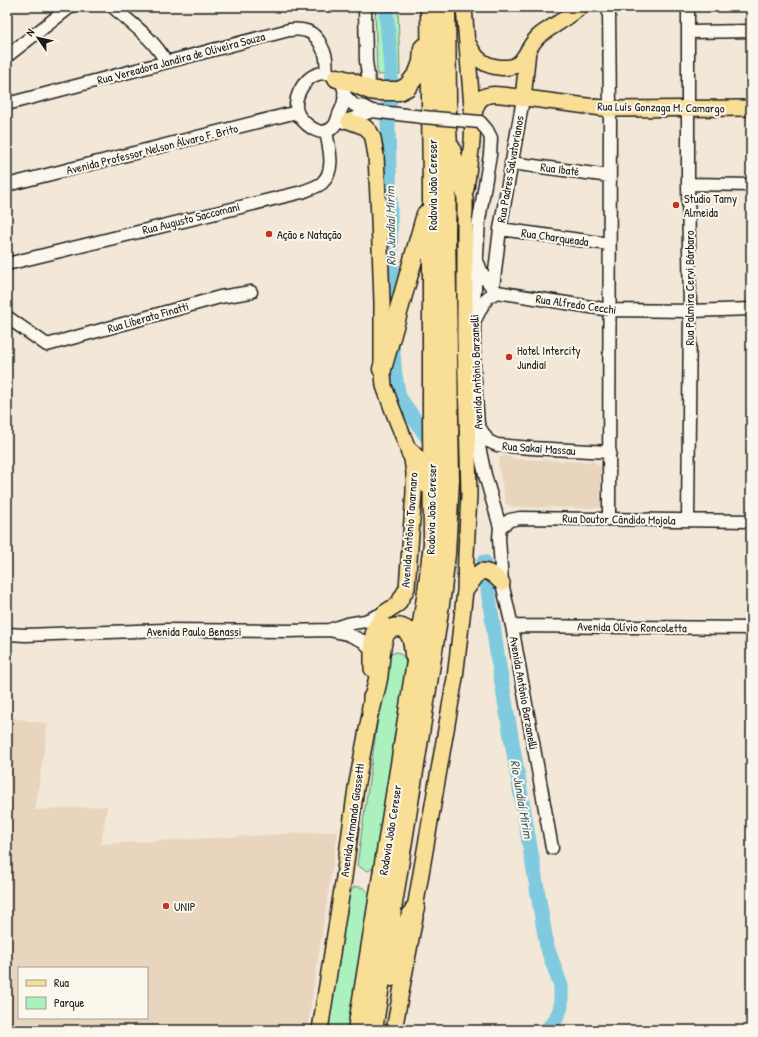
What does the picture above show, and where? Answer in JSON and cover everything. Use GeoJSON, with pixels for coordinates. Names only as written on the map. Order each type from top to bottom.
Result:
{"type":"FeatureCollection","features":[{"type":"Feature","properties":{"kind":"highway"},"geometry":{"type":"LineString","coordinates":[[352,85],[399,90],[407,87],[414,79],[422,62],[423,7]]}},
{"type":"Feature","properties":{"kind":"highway","name":"Rodovia João Cereser"},"geometry":{"type":"LineString","coordinates":[[357,1030],[412,688],[433,543],[430,7]]}},
{"type":"Feature","properties":{"kind":"highway","name":"Rodovia João Cereser"},"geometry":{"type":"LineString","coordinates":[[373,1030],[442,590],[446,554],[450,480],[446,232],[448,148],[446,127],[446,7]]}},
{"type":"Feature","properties":{"kind":"highway"},"geometry":{"type":"LineString","coordinates":[[384,363],[432,192]]}},
{"type":"Feature","properties":{"kind":"highway"},"geometry":{"type":"LineString","coordinates":[[410,452],[419,462],[428,488],[433,543]]}},
{"type":"Feature","properties":{"kind":"highway"},"geometry":{"type":"LineString","coordinates":[[371,709],[378,679],[383,643],[380,631],[397,627],[403,628],[409,633],[413,641],[414,658],[412,688]]}},
{"type":"Feature","properties":{"kind":"highway"},"geometry":{"type":"LineString","coordinates":[[378,1030],[400,941],[415,908]]}},
{"type":"Feature","properties":{"kind":"main road"},"geometry":{"type":"LineString","coordinates":[[394,1030],[455,678],[468,588],[469,494],[465,337],[465,198],[472,142],[473,119],[464,7]]}},
{"type":"Feature","properties":{"kind":"main road"},"geometry":{"type":"LineString","coordinates":[[466,40],[480,60],[493,66],[511,67],[520,62],[531,44],[539,36],[580,7]]}},
{"type":"Feature","properties":{"kind":"main road","name":"Rua Padres Salvatorianos"},"geometry":{"type":"LineString","coordinates":[[523,99],[528,50]]}},
{"type":"Feature","properties":{"kind":"main road","name":"Rua Luís Gonzaga M. Camargo"},"geometry":{"type":"LineString","coordinates":[[473,119],[475,106],[480,99],[488,94],[610,109],[751,108]]}},
{"type":"Feature","properties":{"kind":"main road","name":"Avenida Antônio Tavarnaro"},"geometry":{"type":"LineString","coordinates":[[349,121],[365,126],[373,138],[376,156],[380,225],[384,386],[410,452],[414,484],[407,588],[398,604],[384,613]]}},
{"type":"Feature","properties":{"kind":"main road"},"geometry":{"type":"LineString","coordinates":[[446,127],[465,198]]}},
{"type":"Feature","properties":{"kind":"main road"},"geometry":{"type":"LineString","coordinates":[[468,588],[476,575],[481,571],[489,572],[498,580]]}},
{"type":"Feature","properties":{"kind":"main road","name":"Avenida Armando Giassetti"},"geometry":{"type":"LineString","coordinates":[[320,1030],[344,877],[356,788],[371,709],[372,640],[380,631],[384,613]]}},
{"type":"Feature","properties":{"kind":"street"},"geometry":{"type":"LineString","coordinates":[[7,56],[70,7]]}},
{"type":"Feature","properties":{"kind":"street"},"geometry":{"type":"LineString","coordinates":[[113,7],[146,35],[161,52],[166,62]]}},
{"type":"Feature","properties":{"kind":"street"},"geometry":{"type":"LineString","coordinates":[[365,7],[366,61],[360,75],[352,85],[354,105],[374,111]]}},
{"type":"Feature","properties":{"kind":"street","name":"Rua Palmira Cervi Bárbaro"},"geometry":{"type":"LineString","coordinates":[[688,7],[690,311],[688,520]]}},
{"type":"Feature","properties":{"kind":"street"},"geometry":{"type":"LineString","coordinates":[[609,9],[609,519]]}},
{"type":"Feature","properties":{"kind":"street","name":"Rua Vereadora Jandira de Oliveira Souza"},"geometry":{"type":"LineString","coordinates":[[7,104],[297,29],[311,32],[315,36],[325,54],[352,85]]}},
{"type":"Feature","properties":{"kind":"street"},"geometry":{"type":"LineString","coordinates":[[688,32],[751,31]]}},
{"type":"Feature","properties":{"kind":"street"},"geometry":{"type":"LineString","coordinates":[[330,129],[366,61]]}},
{"type":"Feature","properties":{"kind":"street"},"geometry":{"type":"LineString","coordinates":[[352,85],[317,74],[304,84],[298,93],[296,103],[297,112],[311,127],[320,132],[374,111]]}},
{"type":"Feature","properties":{"kind":"street","name":"Rua Padres Salvatorianos"},"geometry":{"type":"LineString","coordinates":[[495,290],[500,229],[523,99]]}},
{"type":"Feature","properties":{"kind":"street","name":"Avenida Antônio Barzanelli"},"geometry":{"type":"LineString","coordinates":[[374,111],[480,122],[487,130],[491,138],[490,155],[480,220],[474,305],[474,366],[478,425],[477,437],[500,533],[498,580],[512,626],[552,848]]}},
{"type":"Feature","properties":{"kind":"street","name":"Avenida Professor Nelson Álvaro F. Brito"},"geometry":{"type":"LineString","coordinates":[[7,185],[297,112]]}},
{"type":"Feature","properties":{"kind":"street","name":"Rua Augusto Saccomani"},"geometry":{"type":"LineString","coordinates":[[7,264],[302,192],[315,187],[322,183],[330,170],[330,129]]}},
{"type":"Feature","properties":{"kind":"street","name":"Rua Ibaté"},"geometry":{"type":"LineString","coordinates":[[511,163],[610,176]]}},
{"type":"Feature","properties":{"kind":"street"},"geometry":{"type":"LineString","coordinates":[[688,184],[751,185]]}},
{"type":"Feature","properties":{"kind":"street","name":"Rua Charqueada"},"geometry":{"type":"LineString","coordinates":[[500,229],[609,244]]}},
{"type":"Feature","properties":{"kind":"street"},"geometry":{"type":"LineString","coordinates":[[474,320],[488,297],[495,290],[487,282],[477,262]]}},
{"type":"Feature","properties":{"kind":"street","name":"Rua Alfredo Cecchi"},"geometry":{"type":"LineString","coordinates":[[495,290],[610,310],[751,310]]}},
{"type":"Feature","properties":{"kind":"street","name":"Rua Liberato Finatti"},"geometry":{"type":"LineString","coordinates":[[7,317],[47,345],[220,297],[251,292]]}},
{"type":"Feature","properties":{"kind":"street","name":"Rua Sakai Massau"},"geometry":{"type":"LineString","coordinates":[[478,425],[488,441],[497,445],[610,452]]}},
{"type":"Feature","properties":{"kind":"street","name":"Rua Doutor Cândido Mojola"},"geometry":{"type":"LineString","coordinates":[[500,533],[510,520],[520,518],[751,520]]}},
{"type":"Feature","properties":{"kind":"street"},"geometry":{"type":"LineString","coordinates":[[329,630],[347,624],[365,621],[384,613]]}},
{"type":"Feature","properties":{"kind":"street","name":"Avenida Olívio Roncoletta"},"geometry":{"type":"LineString","coordinates":[[512,626],[751,628]]}},
{"type":"Feature","properties":{"kind":"street","name":"Avenida Paulo Benassi"},"geometry":{"type":"LineString","coordinates":[[7,634],[26,635],[164,630],[329,630],[347,634],[363,641],[369,647],[372,654]]}},
{"type":"Feature","properties":{"kind":"street"},"geometry":{"type":"LineString","coordinates":[[329,630],[380,631]]}},
{"type":"Feature","properties":{"kind":"shaded area"},"geometry":{"type":"Polygon","coordinates":[[[504,455],[514,459],[594,462],[601,467],[600,498],[603,501],[599,508],[513,507],[506,504],[498,464],[500,458],[504,455]]]}},
{"type":"Feature","properties":{"kind":"shaded area","name":"UNIP"},"geometry":{"type":"Polygon","coordinates":[[[7,717],[48,724],[35,810],[107,806],[101,844],[338,831],[307,1030],[7,1030],[7,717]]]}},
{"type":"Feature","properties":{"kind":"green space"},"geometry":{"type":"Polygon","coordinates":[[[375,7],[398,7],[400,74],[377,75],[375,7]]]}},
{"type":"Feature","properties":{"kind":"green space"},"geometry":{"type":"Polygon","coordinates":[[[397,652],[404,657],[406,664],[375,867],[368,871],[357,865],[386,662],[391,654],[397,652]]]}},
{"type":"Feature","properties":{"kind":"green space"},"geometry":{"type":"Polygon","coordinates":[[[354,887],[363,888],[370,894],[350,1030],[327,1030],[348,896],[354,887]]]}},
{"type":"Feature","properties":{"kind":"waterway","name":"Rio Jundiaí Mirim"},"geometry":{"type":"LineString","coordinates":[[386,7],[391,70],[388,123],[392,320]]}},
{"type":"Feature","properties":{"kind":"waterway","name":"Rio Jundiaí Mirim"},"geometry":{"type":"LineString","coordinates":[[392,342],[399,397],[427,437]]}},
{"type":"Feature","properties":{"kind":"waterway","name":"Rio Jundiaí Mirim"},"geometry":{"type":"LineString","coordinates":[[484,562],[498,660],[547,947],[561,986],[561,1007],[555,1021],[546,1030]]}},
{"type":"Feature","properties":{"kind":"place","name":"Studio Tamy Almeida"},"geometry":{"type":"Point","coordinates":[676,205]}},
{"type":"Feature","properties":{"kind":"place","name":"Ação e Natação"},"geometry":{"type":"Point","coordinates":[269,234]}},
{"type":"Feature","properties":{"kind":"place","name":"Hotel Intercity Jundiaí"},"geometry":{"type":"Point","coordinates":[509,357]}},
{"type":"Feature","properties":{"kind":"place","name":"UNIP"},"geometry":{"type":"Point","coordinates":[166,906]}}]}
